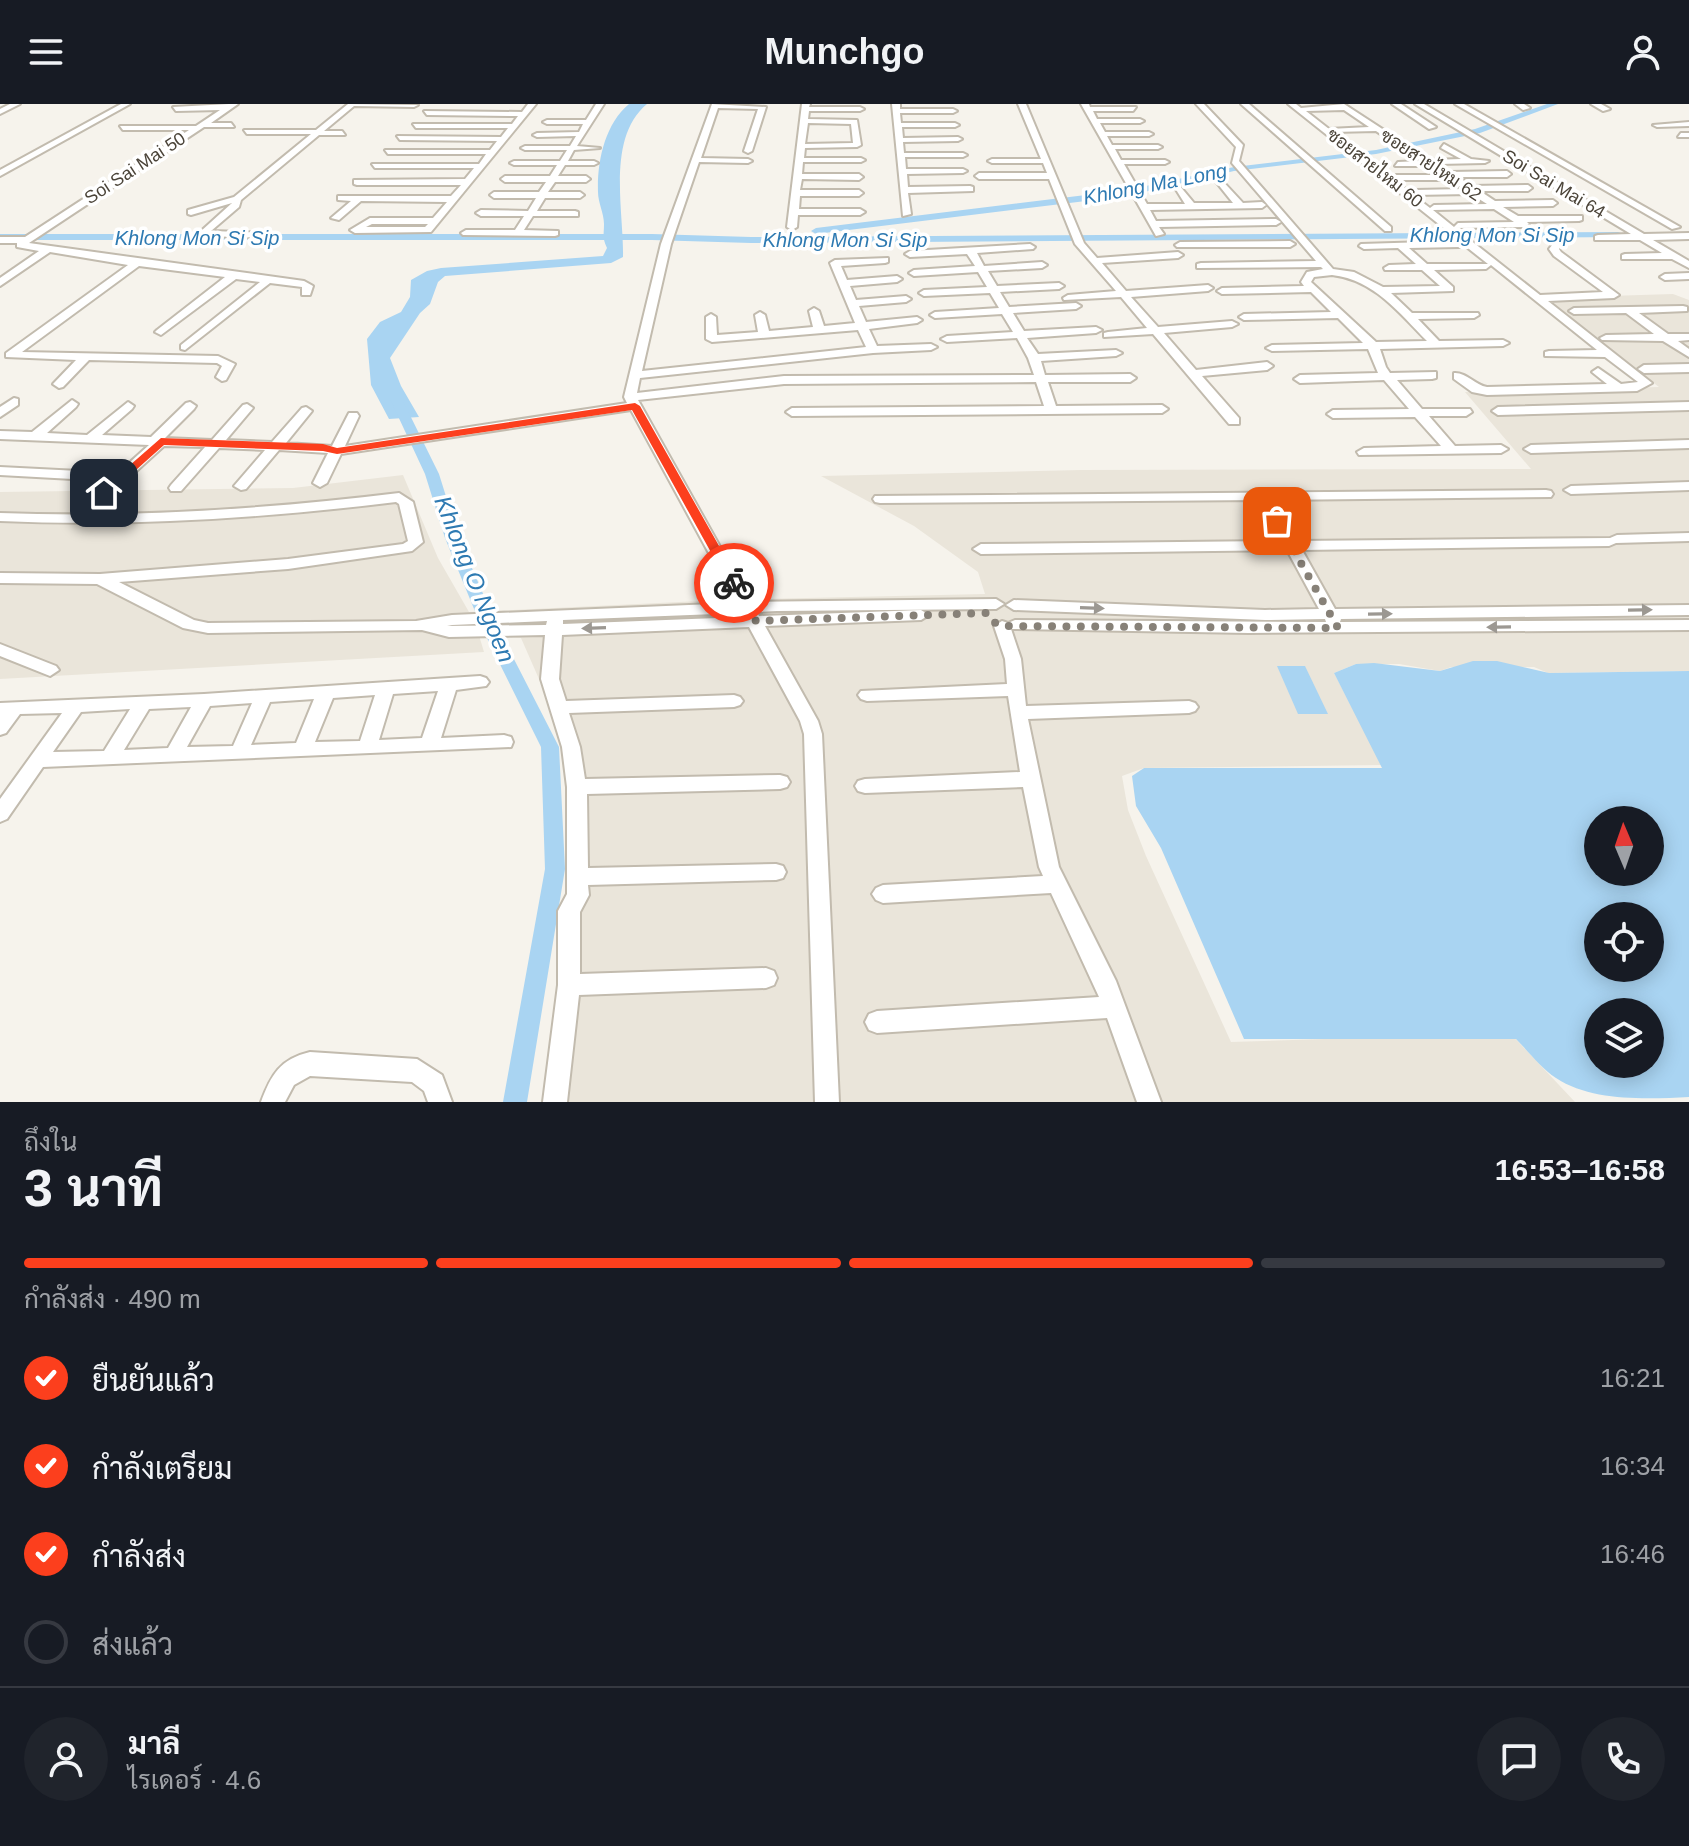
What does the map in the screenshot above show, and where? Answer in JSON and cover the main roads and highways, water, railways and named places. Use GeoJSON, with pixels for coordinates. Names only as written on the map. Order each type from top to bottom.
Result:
{"type":"FeatureCollection","features":[{"type":"Feature","properties":{"kind":"water"},"geometry":{"type":"Polygon","coordinates":[[[629,104],[647,104],[634,118],[622,155],[620,197],[623,257],[611,263],[445,276],[438,282],[430,304],[420,313],[390,358],[401,386],[419,417],[389,419],[371,385],[367,339],[380,322],[401,312],[410,297],[411,280],[427,271],[441,268],[603,256],[607,248],[598,196],[601,156],[608,132],[629,104]]]}},
{"type":"Feature","properties":{"kind":"water"},"geometry":{"type":"Polygon","coordinates":[[[1473,661],[1497,661],[1549,673],[1689,671],[1689,1097],[1621,1097],[1570,1086],[1540,1065],[1516,1039],[1244,1039],[1161,848],[1136,806],[1132,776],[1144,768],[1382,768],[1334,673],[1356,664],[1374,663],[1440,671],[1473,661]]]}},
{"type":"Feature","properties":{"kind":"water"},"geometry":{"type":"Polygon","coordinates":[[[1277,666],[1305,666],[1328,714],[1298,714],[1277,666]]]}},
{"type":"Feature","properties":{"kind":"waterway","name":"Khlong Ma Long"},"geometry":{"type":"LineString","coordinates":[[816,231],[1127,193],[1234,169],[1376,152],[1477,131],[1554,104]]}},
{"type":"Feature","properties":{"kind":"waterway","name":"Khlong Mon Si Sip"},"geometry":{"type":"LineString","coordinates":[[0,237],[652,237],[751,240],[1618,235]]}},
{"type":"Feature","properties":{"kind":"waterway","name":"Khlong O Ngoen"},"geometry":{"type":"LineString","coordinates":[[396,399],[432,474],[452,538],[489,626],[550,747],[555,869],[515,1102]]}}]}
